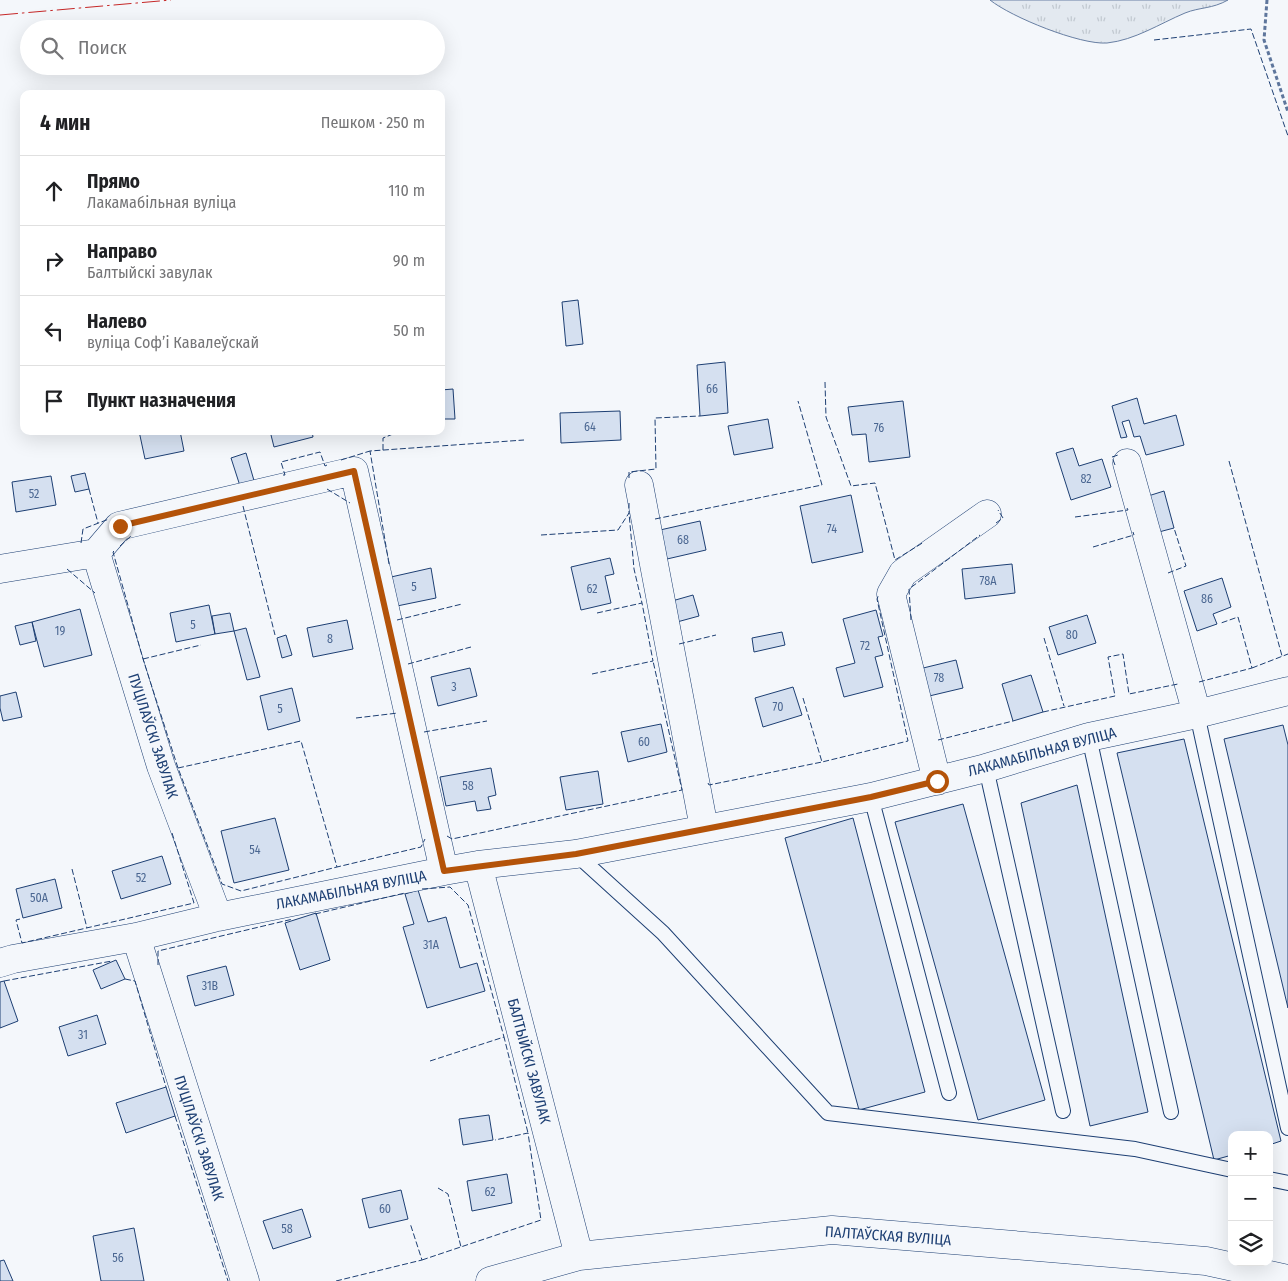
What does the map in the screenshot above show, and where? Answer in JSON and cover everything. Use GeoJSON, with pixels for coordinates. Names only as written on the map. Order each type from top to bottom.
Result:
{"type":"FeatureCollection","features":[{"type":"Feature","properties":{"kind":"street"},"geometry":{"type":"LineString","coordinates":[[1127,463],[1197,714]]}},
{"type":"Feature","properties":{"kind":"street"},"geometry":{"type":"LineString","coordinates":[[0,569],[96,553],[120,526],[354,471],[444,871]]}},
{"type":"Feature","properties":{"kind":"street"},"geometry":{"type":"LineString","coordinates":[[639,485],[704,828]]}},
{"type":"Feature","properties":{"kind":"street"},"geometry":{"type":"LineString","coordinates":[[937,781],[891,594],[904,573],[987,514]]}},
{"type":"Feature","properties":{"kind":"street","name":"ПУЦІЛАЎСКІ ЗАВУЛАК"},"geometry":{"type":"LineString","coordinates":[[96,553],[161,766],[218,917]]}},
{"type":"Feature","properties":{"kind":"street","name":"ЛАКАМАБІЛЬНАЯ ВУЛІЦА"},"geometry":{"type":"LineString","coordinates":[[0,963],[136,937],[218,917],[444,871],[478,865],[576,854],[871,797],[986,768],[1089,737],[1197,714],[1288,691]]}},
{"type":"Feature","properties":{"kind":"street","name":"БАЛТЫЙСКІ ЗАВУЛАК"},"geometry":{"type":"LineString","coordinates":[[478,865],[579,1256]]}},
{"type":"Feature","properties":{"kind":"street","name":"ПУЦІЛАЎСКІ ЗАВУЛАК"},"geometry":{"type":"LineString","coordinates":[[136,937],[245,1281]]}},
{"type":"Feature","properties":{"kind":"street","name":"ПАЛТАЎСКАЯ ВУЛІЦА"},"geometry":{"type":"LineString","coordinates":[[490,1281],[579,1256],[832,1230],[1206,1261],[1288,1279]]}},
{"type":"Feature","properties":{"kind":"lane"},"geometry":{"type":"LineString","coordinates":[[1197,714],[1288,1128]]}},
{"type":"Feature","properties":{"kind":"lane"},"geometry":{"type":"LineString","coordinates":[[1089,737],[1171,1112]]}},
{"type":"Feature","properties":{"kind":"lane"},"geometry":{"type":"LineString","coordinates":[[986,768],[1063,1111]]}},
{"type":"Feature","properties":{"kind":"lane"},"geometry":{"type":"LineString","coordinates":[[871,797],[949,1093]]}},
{"type":"Feature","properties":{"kind":"lane"},"geometry":{"type":"LineString","coordinates":[[576,854],[663,933],[828,1113],[1135,1149],[1228,1169]]}},
{"type":"Feature","properties":{"kind":"lane"},"geometry":{"type":"LineString","coordinates":[[1273,1180],[1288,1183]]}},
{"type":"Feature","properties":{"kind":"path"},"geometry":{"type":"LineString","coordinates":[[1267,0],[1264,40],[1288,112]]}},
{"type":"Feature","properties":{"kind":"green space"},"geometry":{"type":"Polygon","coordinates":[[[990,0],[1228,0],[1217,5],[1185,13],[1127,39],[1107,43],[1080,40],[1046,29],[1013,14],[990,0]]]}},
{"type":"Feature","properties":{"kind":"building"},"geometry":{"type":"Polygon","coordinates":[[[578,300],[583,344],[566,346],[562,302],[578,300]]]}},
{"type":"Feature","properties":{"kind":"building"},"geometry":{"type":"Polygon","coordinates":[[[725,362],[728,413],[700,416],[697,365],[725,362]]]}},
{"type":"Feature","properties":{"kind":"building"},"geometry":{"type":"Polygon","coordinates":[[[453,389],[455,419],[445,419],[445,390],[453,389]]]}},
{"type":"Feature","properties":{"kind":"building"},"geometry":{"type":"Polygon","coordinates":[[[1137,398],[1144,424],[1176,415],[1184,445],[1146,455],[1140,436],[1134,437],[1129,420],[1122,422],[1127,437],[1121,438],[1112,406],[1137,398]]]}},
{"type":"Feature","properties":{"kind":"building"},"geometry":{"type":"Polygon","coordinates":[[[903,401],[910,457],[869,462],[866,434],[852,435],[848,407],[903,401]]]}},
{"type":"Feature","properties":{"kind":"building"},"geometry":{"type":"Polygon","coordinates":[[[620,411],[621,440],[561,443],[560,413],[620,411]]]}},
{"type":"Feature","properties":{"kind":"building"},"geometry":{"type":"Polygon","coordinates":[[[768,419],[773,448],[734,455],[728,426],[768,419]]]}},
{"type":"Feature","properties":{"kind":"building"},"geometry":{"type":"Polygon","coordinates":[[[140,435],[181,435],[184,451],[145,459],[140,435]]]}},
{"type":"Feature","properties":{"kind":"building"},"geometry":{"type":"Polygon","coordinates":[[[271,435],[313,435],[313,437],[274,447],[271,435]]]}},
{"type":"Feature","properties":{"kind":"building"},"geometry":{"type":"Polygon","coordinates":[[[1073,448],[1079,466],[1102,459],[1111,487],[1071,500],[1056,453],[1073,448]]]}},
{"type":"Feature","properties":{"kind":"building"},"geometry":{"type":"Polygon","coordinates":[[[246,453],[255,484],[241,489],[231,458],[246,453]]]}},
{"type":"Feature","properties":{"kind":"building"},"geometry":{"type":"Polygon","coordinates":[[[85,473],[89,489],[75,492],[71,476],[85,473]]]}},
{"type":"Feature","properties":{"kind":"building"},"geometry":{"type":"Polygon","coordinates":[[[51,476],[56,505],[16,512],[12,482],[51,476]]]}},
{"type":"Feature","properties":{"kind":"building"},"geometry":{"type":"Polygon","coordinates":[[[1164,491],[1174,528],[1155,533],[1145,497],[1164,491]]]}},
{"type":"Feature","properties":{"kind":"building"},"geometry":{"type":"Polygon","coordinates":[[[851,495],[863,552],[812,563],[800,506],[851,495]]]}},
{"type":"Feature","properties":{"kind":"building"},"geometry":{"type":"Polygon","coordinates":[[[700,521],[706,550],[667,559],[660,530],[700,521]]]}},
{"type":"Feature","properties":{"kind":"building"},"geometry":{"type":"Polygon","coordinates":[[[610,558],[614,574],[605,576],[611,603],[581,610],[571,567],[610,558]]]}},
{"type":"Feature","properties":{"kind":"building"},"geometry":{"type":"Polygon","coordinates":[[[1012,564],[1015,593],[965,599],[962,569],[1012,564]]]}},
{"type":"Feature","properties":{"kind":"building"},"geometry":{"type":"Polygon","coordinates":[[[431,568],[436,598],[397,606],[391,577],[431,568]]]}},
{"type":"Feature","properties":{"kind":"building"},"geometry":{"type":"Polygon","coordinates":[[[1222,578],[1231,607],[1213,614],[1217,624],[1197,631],[1184,591],[1222,578]]]}},
{"type":"Feature","properties":{"kind":"building"},"geometry":{"type":"Polygon","coordinates":[[[693,595],[699,616],[677,622],[672,601],[693,595]]]}},
{"type":"Feature","properties":{"kind":"building"},"geometry":{"type":"Polygon","coordinates":[[[209,605],[215,634],[176,642],[170,613],[209,605]]]}},
{"type":"Feature","properties":{"kind":"building"},"geometry":{"type":"Polygon","coordinates":[[[80,609],[92,655],[44,667],[32,622],[80,609]]]}},
{"type":"Feature","properties":{"kind":"building"},"geometry":{"type":"Polygon","coordinates":[[[876,610],[883,636],[878,637],[883,655],[875,657],[883,687],[844,697],[836,668],[855,663],[843,619],[876,610]]]}},
{"type":"Feature","properties":{"kind":"building"},"geometry":{"type":"Polygon","coordinates":[[[230,613],[234,631],[215,634],[212,616],[230,613]]]}},
{"type":"Feature","properties":{"kind":"building"},"geometry":{"type":"Polygon","coordinates":[[[1087,615],[1096,643],[1058,655],[1049,627],[1087,615]]]}},
{"type":"Feature","properties":{"kind":"building"},"geometry":{"type":"Polygon","coordinates":[[[347,620],[353,649],[313,657],[307,628],[347,620]]]}},
{"type":"Feature","properties":{"kind":"building"},"geometry":{"type":"Polygon","coordinates":[[[32,622],[36,641],[20,645],[15,626],[32,622]]]}},
{"type":"Feature","properties":{"kind":"building"},"geometry":{"type":"Polygon","coordinates":[[[246,628],[260,677],[247,680],[234,631],[246,628]]]}},
{"type":"Feature","properties":{"kind":"building"},"geometry":{"type":"Polygon","coordinates":[[[782,632],[785,645],[754,652],[752,638],[782,632]]]}},
{"type":"Feature","properties":{"kind":"building"},"geometry":{"type":"Polygon","coordinates":[[[286,635],[292,655],[282,658],[277,638],[286,635]]]}},
{"type":"Feature","properties":{"kind":"building"},"geometry":{"type":"Polygon","coordinates":[[[956,660],[963,688],[925,697],[915,670],[956,660]]]}},
{"type":"Feature","properties":{"kind":"building"},"geometry":{"type":"Polygon","coordinates":[[[470,668],[477,696],[438,706],[431,677],[470,668]]]}},
{"type":"Feature","properties":{"kind":"building"},"geometry":{"type":"Polygon","coordinates":[[[1031,675],[1043,712],[1013,721],[1002,684],[1031,675]]]}},
{"type":"Feature","properties":{"kind":"building"},"geometry":{"type":"Polygon","coordinates":[[[793,687],[802,715],[763,727],[755,698],[793,687]]]}},
{"type":"Feature","properties":{"kind":"building"},"geometry":{"type":"Polygon","coordinates":[[[292,688],[300,721],[268,730],[260,696],[292,688]]]}},
{"type":"Feature","properties":{"kind":"building"},"geometry":{"type":"Polygon","coordinates":[[[16,692],[22,717],[3,721],[0,696],[16,692]]]}},
{"type":"Feature","properties":{"kind":"building"},"geometry":{"type":"Polygon","coordinates":[[[661,724],[667,752],[628,762],[621,732],[661,724]]]}},
{"type":"Feature","properties":{"kind":"building"},"geometry":{"type":"Polygon","coordinates":[[[1283,725],[1288,745],[1288,1008],[1224,739],[1283,725]]]}},
{"type":"Feature","properties":{"kind":"building"},"geometry":{"type":"Polygon","coordinates":[[[1184,739],[1281,1141],[1273,1144],[1273,1131],[1228,1131],[1228,1156],[1214,1160],[1117,753],[1184,739]]]}},
{"type":"Feature","properties":{"kind":"building"},"geometry":{"type":"Polygon","coordinates":[[[491,768],[496,795],[488,797],[491,809],[477,811],[475,801],[446,806],[440,777],[491,768]]]}},
{"type":"Feature","properties":{"kind":"building"},"geometry":{"type":"Polygon","coordinates":[[[598,771],[603,804],[566,810],[560,777],[598,771]]]}},
{"type":"Feature","properties":{"kind":"building"},"geometry":{"type":"Polygon","coordinates":[[[1077,785],[1148,1112],[1090,1126],[1021,803],[1077,785]]]}},
{"type":"Feature","properties":{"kind":"building"},"geometry":{"type":"Polygon","coordinates":[[[963,804],[1045,1100],[978,1120],[895,822],[963,804]]]}},
{"type":"Feature","properties":{"kind":"building"},"geometry":{"type":"Polygon","coordinates":[[[275,818],[289,870],[234,883],[221,831],[275,818]]]}},
{"type":"Feature","properties":{"kind":"building"},"geometry":{"type":"Polygon","coordinates":[[[853,818],[925,1092],[859,1110],[785,838],[853,818]]]}},
{"type":"Feature","properties":{"kind":"building"},"geometry":{"type":"Polygon","coordinates":[[[162,856],[171,884],[121,899],[112,871],[162,856]]]}},
{"type":"Feature","properties":{"kind":"building"},"geometry":{"type":"Polygon","coordinates":[[[55,879],[62,908],[23,918],[16,889],[55,879]]]}},
{"type":"Feature","properties":{"kind":"building"},"geometry":{"type":"Polygon","coordinates":[[[418,890],[428,922],[446,917],[460,968],[477,963],[485,991],[427,1008],[403,927],[414,924],[405,894],[418,890]]]}},
{"type":"Feature","properties":{"kind":"building"},"geometry":{"type":"Polygon","coordinates":[[[316,913],[330,960],[300,970],[285,923],[316,913]]]}},
{"type":"Feature","properties":{"kind":"building"},"geometry":{"type":"Polygon","coordinates":[[[116,960],[125,979],[101,989],[93,970],[116,960]]]}},
{"type":"Feature","properties":{"kind":"building"},"geometry":{"type":"Polygon","coordinates":[[[226,966],[234,995],[195,1006],[187,976],[226,966]]]}},
{"type":"Feature","properties":{"kind":"building"},"geometry":{"type":"Polygon","coordinates":[[[4,981],[18,1021],[0,1028],[0,982],[4,981]]]}},
{"type":"Feature","properties":{"kind":"building"},"geometry":{"type":"Polygon","coordinates":[[[97,1015],[106,1044],[68,1056],[59,1027],[97,1015]]]}},
{"type":"Feature","properties":{"kind":"building"},"geometry":{"type":"Polygon","coordinates":[[[166,1087],[175,1116],[126,1133],[116,1103],[166,1087]]]}},
{"type":"Feature","properties":{"kind":"building"},"geometry":{"type":"Polygon","coordinates":[[[489,1115],[493,1140],[463,1145],[459,1119],[489,1115]]]}},
{"type":"Feature","properties":{"kind":"building"},"geometry":{"type":"Polygon","coordinates":[[[507,1174],[512,1203],[472,1211],[467,1181],[507,1174]]]}},
{"type":"Feature","properties":{"kind":"building"},"geometry":{"type":"Polygon","coordinates":[[[401,1190],[408,1219],[369,1228],[362,1199],[401,1190]]]}},
{"type":"Feature","properties":{"kind":"building"},"geometry":{"type":"Polygon","coordinates":[[[302,1209],[311,1237],[273,1249],[263,1221],[302,1209]]]}},
{"type":"Feature","properties":{"kind":"building"},"geometry":{"type":"Polygon","coordinates":[[[134,1228],[144,1281],[101,1281],[93,1236],[134,1228]]]}},
{"type":"Feature","properties":{"kind":"building"},"geometry":{"type":"Polygon","coordinates":[[[4,1260],[13,1281],[0,1281],[0,1261],[4,1260]]]}},
{"type":"Feature","properties":{"kind":"fence"},"geometry":{"type":"LineString","coordinates":[[1154,40],[1251,29],[1288,136]]}},
{"type":"Feature","properties":{"kind":"fence"},"geometry":{"type":"LineString","coordinates":[[825,382],[826,417],[851,486],[875,483],[895,560],[924,542]]}},
{"type":"Feature","properties":{"kind":"fence"},"geometry":{"type":"LineString","coordinates":[[655,519],[822,485],[798,401]]}},
{"type":"Feature","properties":{"kind":"fence"},"geometry":{"type":"LineString","coordinates":[[629,478],[629,472],[656,469],[655,418],[700,416]]}},
{"type":"Feature","properties":{"kind":"fence"},"geometry":{"type":"LineString","coordinates":[[383,450],[383,438],[390,435]]}},
{"type":"Feature","properties":{"kind":"fence"},"geometry":{"type":"LineString","coordinates":[[389,564],[370,451],[524,440]]}},
{"type":"Feature","properties":{"kind":"fence"},"geometry":{"type":"LineString","coordinates":[[341,460],[370,451]]}},
{"type":"Feature","properties":{"kind":"fence"},"geometry":{"type":"LineString","coordinates":[[283,475],[285,475],[281,462],[320,452],[325,466],[327,465]]}},
{"type":"Feature","properties":{"kind":"fence"},"geometry":{"type":"LineString","coordinates":[[1115,465],[1112,457],[1118,455]]}},
{"type":"Feature","properties":{"kind":"fence"},"geometry":{"type":"LineString","coordinates":[[1229,461],[1282,656]]}},
{"type":"Feature","properties":{"kind":"fence"},"geometry":{"type":"LineString","coordinates":[[89,489],[98,523]]}},
{"type":"Feature","properties":{"kind":"fence"},"geometry":{"type":"LineString","coordinates":[[327,489],[350,503]]}},
{"type":"Feature","properties":{"kind":"fence"},"geometry":{"type":"LineString","coordinates":[[541,535],[618,530],[629,513],[629,503]]}},
{"type":"Feature","properties":{"kind":"fence"},"geometry":{"type":"LineString","coordinates":[[243,506],[275,635]]}},
{"type":"Feature","properties":{"kind":"fence"},"geometry":{"type":"LineString","coordinates":[[1075,517],[1128,510],[1127,508]]}},
{"type":"Feature","properties":{"kind":"fence"},"geometry":{"type":"LineString","coordinates":[[996,523],[1003,518],[998,510]]}},
{"type":"Feature","properties":{"kind":"fence"},"geometry":{"type":"LineString","coordinates":[[597,613],[642,603],[634,569],[629,513]]}},
{"type":"Feature","properties":{"kind":"fence"},"geometry":{"type":"LineString","coordinates":[[81,543],[83,529],[109,519]]}},
{"type":"Feature","properties":{"kind":"fence"},"geometry":{"type":"LineString","coordinates":[[1168,573],[1186,566],[1174,528]]}},
{"type":"Feature","properties":{"kind":"fence"},"geometry":{"type":"LineString","coordinates":[[1093,547],[1134,535],[1133,532]]}},
{"type":"Feature","properties":{"kind":"fence"},"geometry":{"type":"LineString","coordinates":[[911,620],[909,589],[980,535]]}},
{"type":"Feature","properties":{"kind":"fence"},"geometry":{"type":"LineString","coordinates":[[120,546],[131,536]]}},
{"type":"Feature","properties":{"kind":"fence"},"geometry":{"type":"LineString","coordinates":[[114,551],[143,659],[178,768],[222,884],[241,891],[337,867]]}},
{"type":"Feature","properties":{"kind":"fence"},"geometry":{"type":"LineString","coordinates":[[67,569],[95,593]]}},
{"type":"Feature","properties":{"kind":"fence"},"geometry":{"type":"LineString","coordinates":[[803,698],[822,762],[908,741],[877,599],[879,594]]}},
{"type":"Feature","properties":{"kind":"fence"},"geometry":{"type":"LineString","coordinates":[[592,674],[653,661],[642,603]]}},
{"type":"Feature","properties":{"kind":"fence"},"geometry":{"type":"LineString","coordinates":[[397,620],[462,604]]}},
{"type":"Feature","properties":{"kind":"fence"},"geometry":{"type":"LineString","coordinates":[[1199,682],[1252,668],[1238,617],[1221,623]]}},
{"type":"Feature","properties":{"kind":"fence"},"geometry":{"type":"LineString","coordinates":[[679,644],[716,635]]}},
{"type":"Feature","properties":{"kind":"fence"},"geometry":{"type":"LineString","coordinates":[[1044,638],[1064,706]]}},
{"type":"Feature","properties":{"kind":"fence"},"geometry":{"type":"LineString","coordinates":[[143,659],[201,645]]}},
{"type":"Feature","properties":{"kind":"fence"},"geometry":{"type":"LineString","coordinates":[[408,664],[471,647]]}},
{"type":"Feature","properties":{"kind":"fence"},"geometry":{"type":"LineString","coordinates":[[1043,712],[1115,696],[1108,657],[1123,654],[1129,694],[1178,684]]}},
{"type":"Feature","properties":{"kind":"fence"},"geometry":{"type":"LineString","coordinates":[[1252,668],[1288,654]]}},
{"type":"Feature","properties":{"kind":"fence"},"geometry":{"type":"LineString","coordinates":[[447,836],[452,839],[682,790],[653,661]]}},
{"type":"Feature","properties":{"kind":"fence"},"geometry":{"type":"LineString","coordinates":[[356,718],[398,713]]}},
{"type":"Feature","properties":{"kind":"fence"},"geometry":{"type":"LineString","coordinates":[[424,732],[487,721]]}},
{"type":"Feature","properties":{"kind":"fence"},"geometry":{"type":"LineString","coordinates":[[938,740],[1013,721]]}},
{"type":"Feature","properties":{"kind":"fence"},"geometry":{"type":"LineString","coordinates":[[178,768],[301,741],[337,867],[421,847],[425,839]]}},
{"type":"Feature","properties":{"kind":"fence"},"geometry":{"type":"LineString","coordinates":[[708,783],[709,785],[822,762]]}},
{"type":"Feature","properties":{"kind":"fence"},"geometry":{"type":"LineString","coordinates":[[20,919],[16,920],[22,943],[194,903],[172,833]]}},
{"type":"Feature","properties":{"kind":"fence"},"geometry":{"type":"LineString","coordinates":[[72,869],[87,928]]}},
{"type":"Feature","properties":{"kind":"fence"},"geometry":{"type":"LineString","coordinates":[[422,889],[450,887],[468,905],[504,1037]]}},
{"type":"Feature","properties":{"kind":"fence"},"geometry":{"type":"LineString","coordinates":[[315,914],[405,893]]}},
{"type":"Feature","properties":{"kind":"fence"},"geometry":{"type":"LineString","coordinates":[[158,965],[158,951],[293,919]]}},
{"type":"Feature","properties":{"kind":"fence"},"geometry":{"type":"LineString","coordinates":[[4,981],[112,961]]}},
{"type":"Feature","properties":{"kind":"fence"},"geometry":{"type":"LineString","coordinates":[[125,979],[135,981],[166,1087]]}},
{"type":"Feature","properties":{"kind":"fence"},"geometry":{"type":"LineString","coordinates":[[430,1061],[504,1037],[528,1133]]}},
{"type":"Feature","properties":{"kind":"fence"},"geometry":{"type":"LineString","coordinates":[[175,1116],[228,1281]]}},
{"type":"Feature","properties":{"kind":"fence"},"geometry":{"type":"LineString","coordinates":[[422,1260],[541,1220],[528,1133],[495,1140]]}},
{"type":"Feature","properties":{"kind":"fence"},"geometry":{"type":"LineString","coordinates":[[438,1188],[448,1194],[461,1247]]}},
{"type":"Feature","properties":{"kind":"fence"},"geometry":{"type":"LineString","coordinates":[[336,1281],[422,1260],[410,1223]]}},
{"type":"Feature","properties":{"kind":"power"},"geometry":{"type":"LineString","coordinates":[[0,15],[171,0]]}},
{"type":"Feature","properties":{"kind":"route"},"geometry":{"type":"LineString","coordinates":[[120,526],[354,471],[444,871],[478,865],[576,854],[871,797],[937,781]]}}]}
